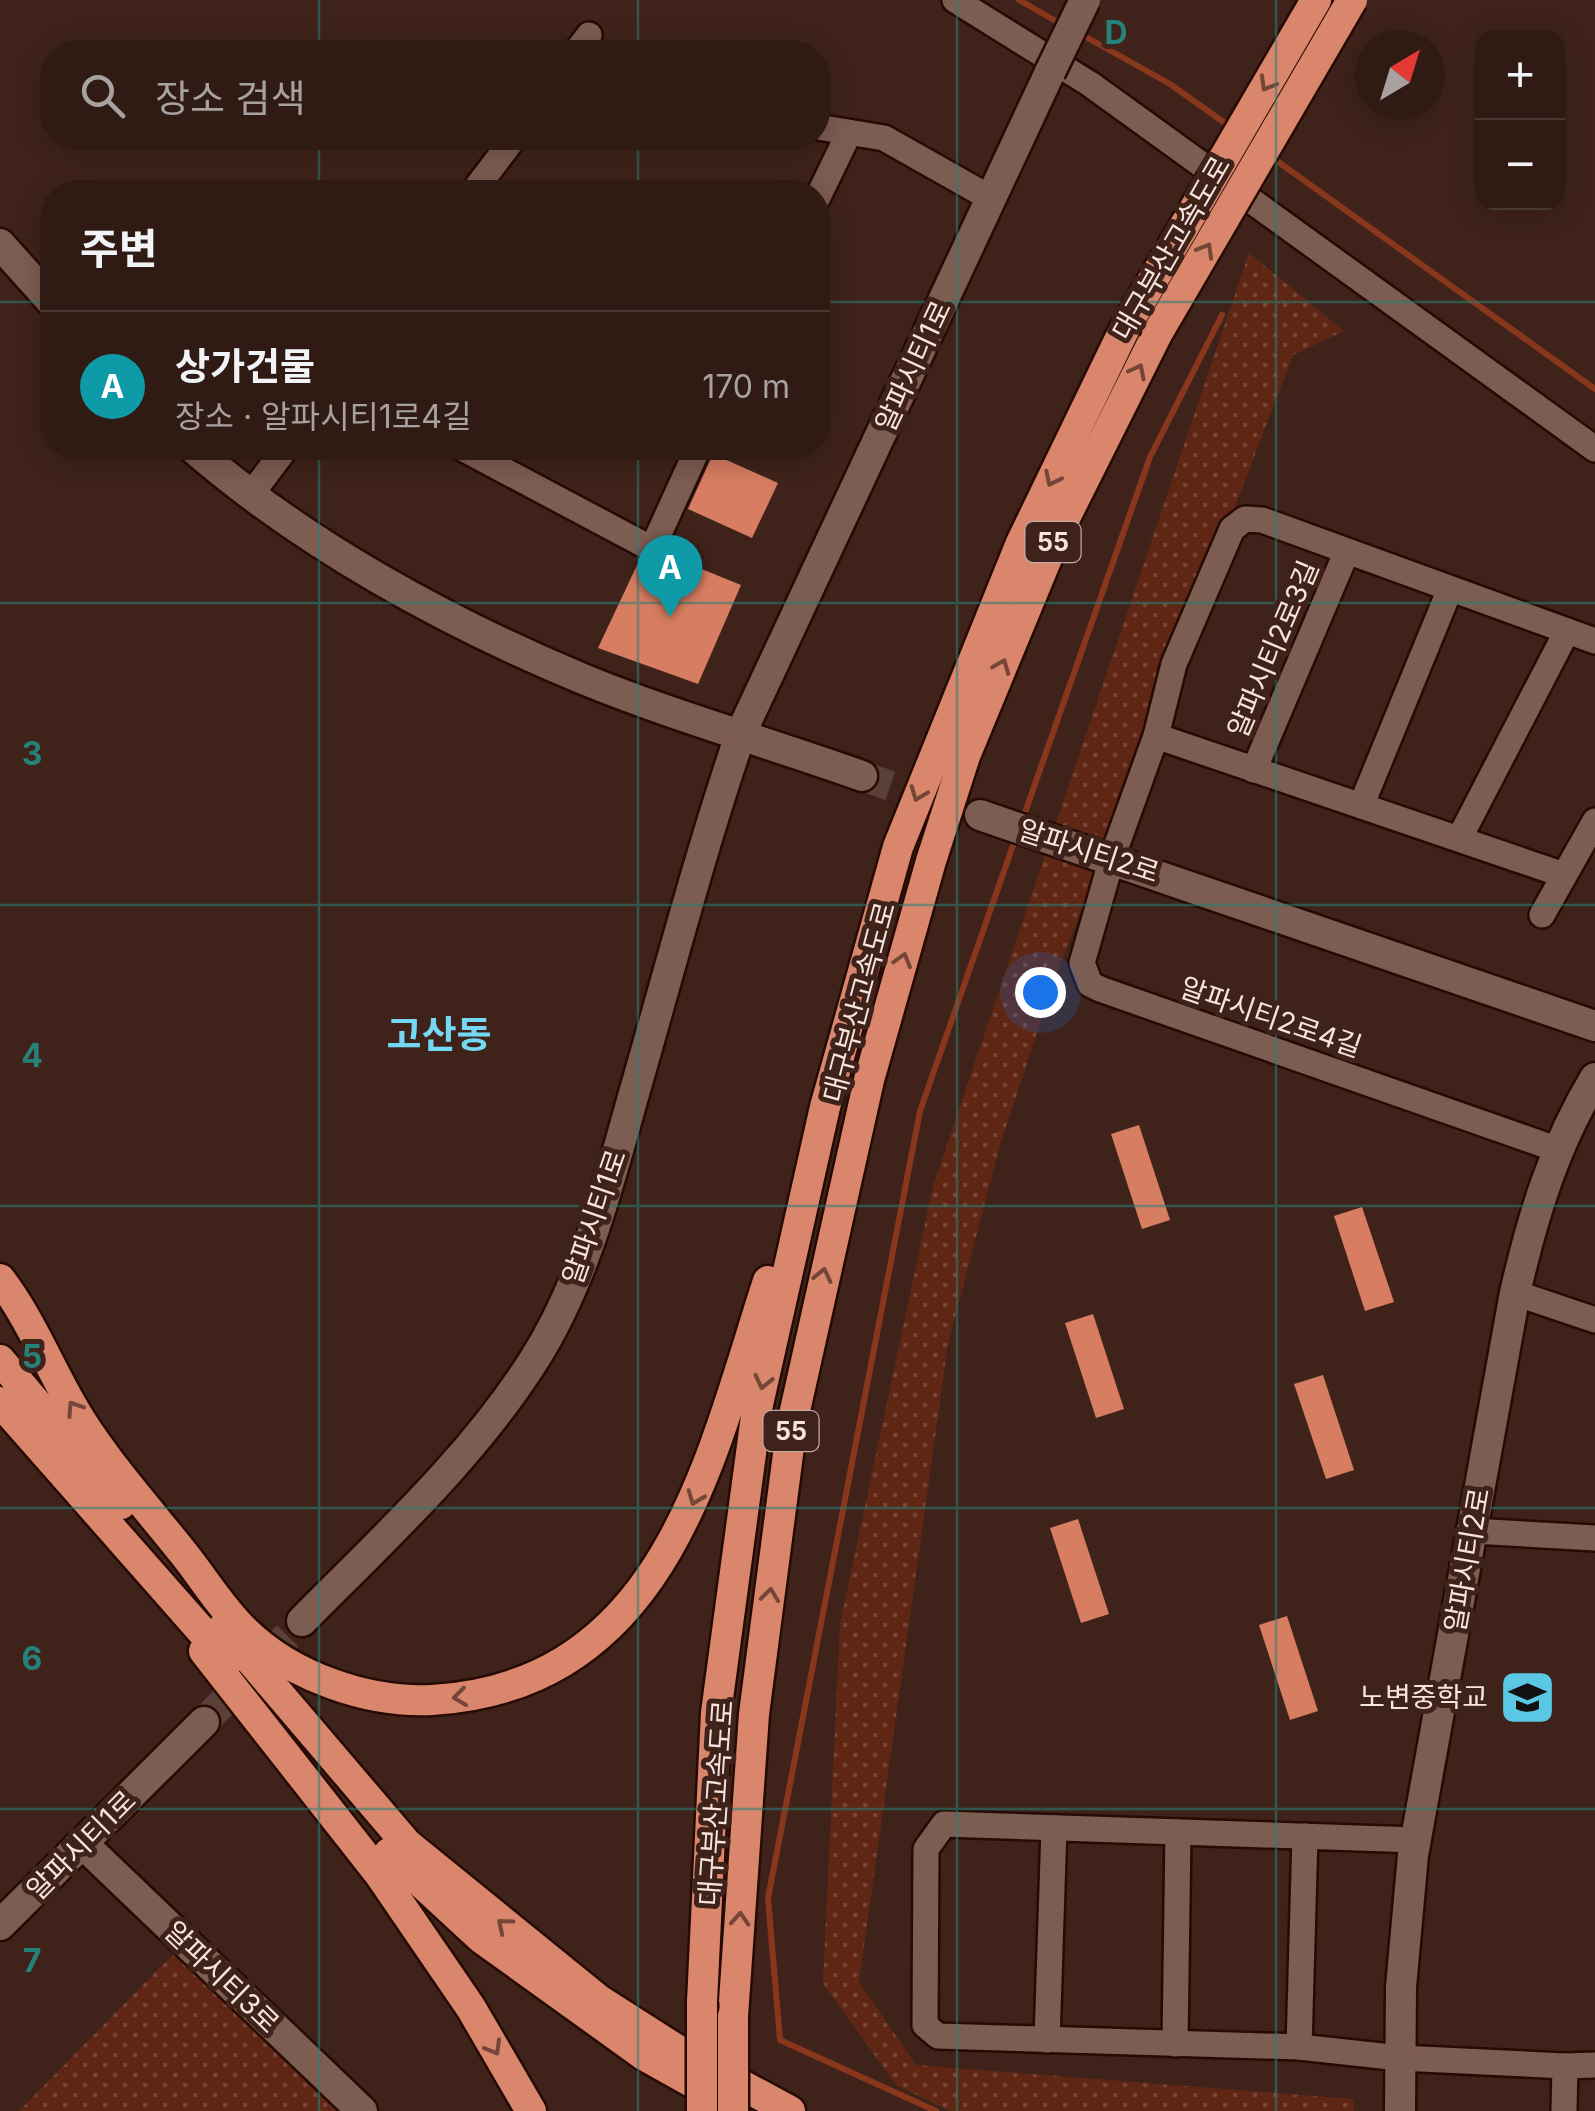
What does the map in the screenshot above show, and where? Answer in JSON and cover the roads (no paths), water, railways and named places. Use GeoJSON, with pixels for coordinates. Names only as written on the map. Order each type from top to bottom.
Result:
{"type":"FeatureCollection","features":[{"type":"Feature","properties":{"kind":"highway","name":"대구부산고속도로"},"geometry":{"type":"LineString","coordinates":[[702,2111],[702,2002],[716,1714],[757,1409],[825,1107],[898,847],[1022,543],[1125,328],[1316,0]]}},
{"type":"Feature","properties":{"kind":"highway","name":"대구부산고속도로"},"geometry":{"type":"LineString","coordinates":[[733,2111],[733,2016],[754,1714],[792,1424],[870,1080],[931,860],[966,756],[1056,534],[1157,334],[1352,0]]}},
{"type":"Feature","properties":{"kind":"highway"},"geometry":{"type":"LineString","coordinates":[[227,1645],[285,1659],[339,1686],[404,1700],[494,1692],[581,1654],[642,1590],[690,1511],[825,1107]]}},
{"type":"Feature","properties":{"kind":"highway"},"geometry":{"type":"LineString","coordinates":[[0,1279],[137,1527]]}},
{"type":"Feature","properties":{"kind":"highway"},"geometry":{"type":"LineString","coordinates":[[0,1360],[137,1527],[395,1860],[481,1938],[645,2056],[746,2111]]}},
{"type":"Feature","properties":{"kind":"highway"},"geometry":{"type":"LineString","coordinates":[[0,1402],[137,1527]]}},
{"type":"Feature","properties":{"kind":"highway"},"geometry":{"type":"LineString","coordinates":[[227,1645],[471,2008],[531,2111]]}},
{"type":"Feature","properties":{"kind":"highway"},"geometry":{"type":"LineString","coordinates":[[227,1645],[407,1844],[599,2000],[679,2051],[790,2111]]}},
{"type":"Feature","properties":{"kind":"street"},"geometry":{"type":"LineString","coordinates":[[955,0],[1090,84],[1595,449]]}},
{"type":"Feature","properties":{"kind":"street","name":"알파시티1로"},"geometry":{"type":"LineString","coordinates":[[302,1621],[458,1463],[493,1421],[536,1357],[567,1296],[605,1195],[741,732],[1086,0]]}},
{"type":"Feature","properties":{"kind":"street"},"geometry":{"type":"LineString","coordinates":[[830,130],[884,138],[992,198]]}},
{"type":"Feature","properties":{"kind":"street"},"geometry":{"type":"LineString","coordinates":[[826,180],[849,133]]}},
{"type":"Feature","properties":{"kind":"street"},"geometry":{"type":"LineString","coordinates":[[483,180],[505,150]]}},
{"type":"Feature","properties":{"kind":"street"},"geometry":{"type":"LineString","coordinates":[[0,244],[40,289]]}},
{"type":"Feature","properties":{"kind":"street"},"geometry":{"type":"LineString","coordinates":[[209,460],[252,493],[432,607],[584,679],[862,776]]}},
{"type":"Feature","properties":{"kind":"street"},"geometry":{"type":"LineString","coordinates":[[252,493],[277,460]]}},
{"type":"Feature","properties":{"kind":"street"},"geometry":{"type":"LineString","coordinates":[[485,460],[652,549],[693,460]]}},
{"type":"Feature","properties":{"kind":"street","name":"알파시티2로3길"},"geometry":{"type":"LineString","coordinates":[[1112,858],[1156,736],[1174,664],[1232,529],[1244,520],[1262,520],[1595,641]]}},
{"type":"Feature","properties":{"kind":"street","name":"알파시티2로3길"},"geometry":{"type":"LineString","coordinates":[[1254,770],[1347,551]]}},
{"type":"Feature","properties":{"kind":"street"},"geometry":{"type":"LineString","coordinates":[[1361,806],[1450,589]]}},
{"type":"Feature","properties":{"kind":"street"},"geometry":{"type":"LineString","coordinates":[[1459,839],[1567,631]]}},
{"type":"Feature","properties":{"kind":"street","name":"알파시티2로3길"},"geometry":{"type":"LineString","coordinates":[[1156,736],[1564,876]]}},
{"type":"Feature","properties":{"kind":"street","name":"알파시티2로"},"geometry":{"type":"LineString","coordinates":[[980,815],[1595,1026]]}},
{"type":"Feature","properties":{"kind":"street"},"geometry":{"type":"LineString","coordinates":[[1542,915],[1595,820]]}},
{"type":"Feature","properties":{"kind":"street","name":"알파시티2로4길"},"geometry":{"type":"LineString","coordinates":[[1112,858],[1082,963],[1090,984],[1556,1150]]}},
{"type":"Feature","properties":{"kind":"street","name":"알파시티2로"},"geometry":{"type":"LineString","coordinates":[[1400,2111],[1402,1987],[1416,1840],[1516,1293],[1533,1215],[1556,1150],[1595,1078]]}},
{"type":"Feature","properties":{"kind":"street"},"geometry":{"type":"LineString","coordinates":[[1516,1293],[1595,1320]]}},
{"type":"Feature","properties":{"kind":"street"},"geometry":{"type":"LineString","coordinates":[[1472,1531],[1595,1538]]}},
{"type":"Feature","properties":{"kind":"street","name":"알파시티1로"},"geometry":{"type":"LineString","coordinates":[[0,1925],[204,1722]]}},
{"type":"Feature","properties":{"kind":"street"},"geometry":{"type":"LineString","coordinates":[[1416,1840],[944,1824],[926,1849],[925,2025],[938,2036],[1298,2047],[1400,2058],[1595,2065]]}},
{"type":"Feature","properties":{"kind":"street"},"geometry":{"type":"LineString","coordinates":[[1047,2040],[1054,1828]]}},
{"type":"Feature","properties":{"kind":"street"},"geometry":{"type":"LineString","coordinates":[[1175,2044],[1178,1832]]}},
{"type":"Feature","properties":{"kind":"street"},"geometry":{"type":"LineString","coordinates":[[1298,2047],[1305,1836]]}},
{"type":"Feature","properties":{"kind":"street","name":"알파시티3로"},"geometry":{"type":"LineString","coordinates":[[82,1843],[362,2111]]}},
{"type":"Feature","properties":{"kind":"street"},"geometry":{"type":"LineString","coordinates":[[1564,2066],[1564,2111]]}},
{"type":"Feature","properties":{"kind":"waterway"},"geometry":{"type":"LineString","coordinates":[[1019,0],[1061,24]]}},
{"type":"Feature","properties":{"kind":"waterway"},"geometry":{"type":"LineString","coordinates":[[1077,32],[1170,84],[1232,128]]}},
{"type":"Feature","properties":{"kind":"waterway"},"geometry":{"type":"LineString","coordinates":[[1270,156],[1595,389]]}},
{"type":"Feature","properties":{"kind":"waterway"},"geometry":{"type":"LineString","coordinates":[[1023,818],[1150,457],[1222,315]]}},
{"type":"Feature","properties":{"kind":"waterway"},"geometry":{"type":"LineString","coordinates":[[936,2111],[780,2040],[768,1898],[920,1111],[1017,834]]}},
{"type":"Feature","properties":{"kind":"tunnel"},"geometry":{"type":"LineString","coordinates":[[862,776],[944,804]]}},
{"type":"Feature","properties":{"kind":"tunnel"},"geometry":{"type":"LineString","coordinates":[[204,1722],[302,1621]]}},
{"type":"Feature","properties":{"kind":"place","name":"상가건물"},"geometry":{"type":"Point","coordinates":[670,617]}},
{"type":"Feature","properties":{"kind":"place","name":"노변중학교"},"geometry":{"type":"Point","coordinates":[1527,1697]}},
{"type":"Feature","properties":{"kind":"district","name":"고산동"},"geometry":{"type":"Point","coordinates":[439,1034]}}]}
